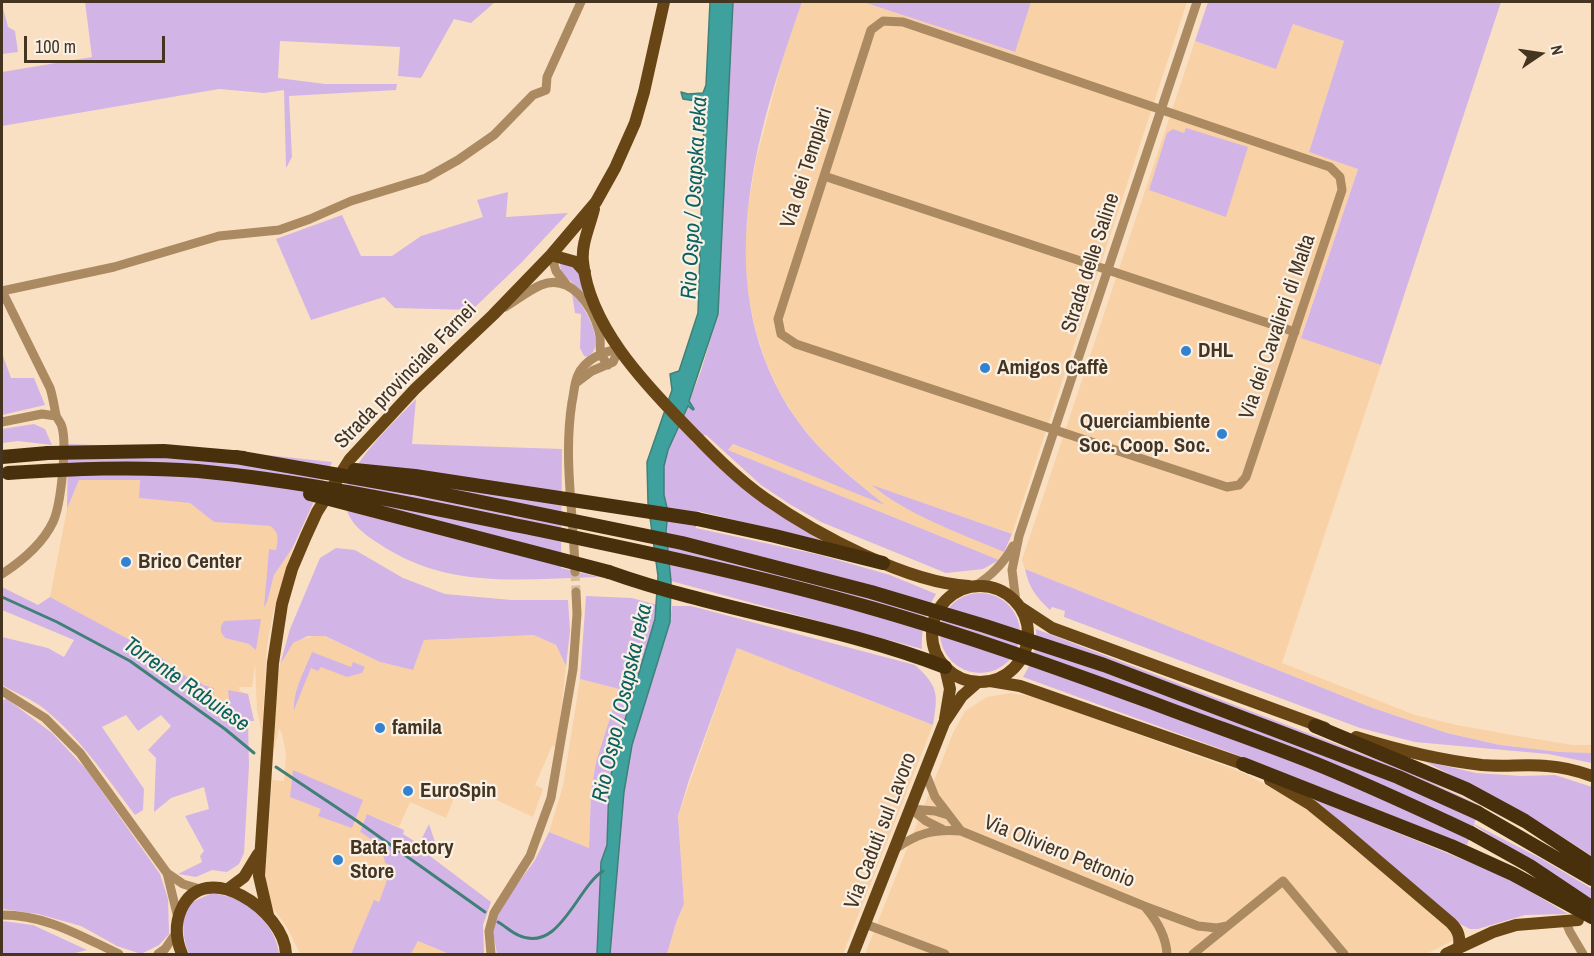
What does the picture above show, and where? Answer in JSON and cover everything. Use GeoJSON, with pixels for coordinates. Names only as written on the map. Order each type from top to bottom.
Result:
{"type":"FeatureCollection","features":[{"type":"Feature","properties":{"kind":"highway"},"geometry":{"type":"LineString","coordinates":[[2,457],[48,453],[155,451],[415,476],[698,519],[883,563]]}},
{"type":"Feature","properties":{"kind":"highway"},"geometry":{"type":"LineString","coordinates":[[236,457],[425,491],[682,543],[871,592],[985,626],[1104,665],[1398,777],[1478,813],[1593,879]]}},
{"type":"Feature","properties":{"kind":"highway"},"geometry":{"type":"LineString","coordinates":[[4,473],[122,468],[197,471],[291,482],[673,558],[873,609],[993,646],[1299,758],[1388,794],[1471,833],[1530,866],[1593,908]]}},
{"type":"Feature","properties":{"kind":"highway"},"geometry":{"type":"LineString","coordinates":[[250,478],[609,572],[658,590],[792,621],[892,649],[945,667]]}},
{"type":"Feature","properties":{"kind":"highway"},"geometry":{"type":"LineString","coordinates":[[1316,726],[1466,789],[1525,821],[1593,865]]}},
{"type":"Feature","properties":{"kind":"highway"},"geometry":{"type":"LineString","coordinates":[[1243,764],[1451,846],[1513,874],[1593,917]]}},
{"type":"Feature","properties":{"kind":"main road","name":"Strada provinciale Farnei"},"geometry":{"type":"LineString","coordinates":[[268,915],[259,876],[277,628],[292,569],[306,536],[317,512],[350,459],[408,396],[493,315],[551,255],[596,202],[615,168],[635,123],[664,2]]}},
{"type":"Feature","properties":{"kind":"main road"},"geometry":{"type":"LineString","coordinates":[[596,202],[583,252],[585,273],[604,326],[650,389],[695,436],[765,498],[840,543],[883,563],[941,583],[972,586]]}},
{"type":"Feature","properties":{"kind":"main road"},"geometry":{"type":"LineString","coordinates":[[551,255],[576,262],[585,273]]}},
{"type":"Feature","properties":{"kind":"main road"},"geometry":{"type":"LineString","coordinates":[[1459,947],[1460,938],[1457,929],[1451,923],[1343,831],[1294,794],[1243,764],[1020,686],[962,679],[945,667],[933,649],[931,631],[934,616],[942,603],[961,588],[985,585],[998,588],[1052,628],[1316,726],[1435,758],[1485,765],[1548,766],[1593,776]]}},
{"type":"Feature","properties":{"kind":"main road"},"geometry":{"type":"LineString","coordinates":[[984,682],[1004,676],[1015,667],[1023,655],[1028,636],[1026,620],[1018,604]]}},
{"type":"Feature","properties":{"kind":"main road","name":"Via Caduti sul Lavoro"},"geometry":{"type":"LineString","coordinates":[[945,667],[950,689],[945,723]]}},
{"type":"Feature","properties":{"kind":"main road","name":"Via Caduti sul Lavoro"},"geometry":{"type":"LineString","coordinates":[[853,954],[945,723],[962,696],[984,682]]}},
{"type":"Feature","properties":{"kind":"main road","name":"Strada provinciale Farnei"},"geometry":{"type":"LineString","coordinates":[[228,889],[244,877],[260,850]]}},
{"type":"Feature","properties":{"kind":"main road"},"geometry":{"type":"LineString","coordinates":[[182,954],[176,933],[178,918],[185,901],[200,889],[228,889],[249,898],[268,915],[278,929],[288,953]]}},
{"type":"Feature","properties":{"kind":"main road"},"geometry":{"type":"LineString","coordinates":[[1446,954],[1516,925],[1572,920]]}},
{"type":"Feature","properties":{"kind":"street"},"geometry":{"type":"LineString","coordinates":[[2,574],[40,543],[53,522],[59,503],[63,429],[56,416],[50,388],[2,291],[114,267],[219,236],[279,230],[351,201],[426,178],[458,160],[494,135],[533,95],[546,90],[547,77],[581,2]]}},
{"type":"Feature","properties":{"kind":"street","name":"Strada delle Saline"},"geometry":{"type":"LineString","coordinates":[[1018,604],[1012,570],[1019,536],[1197,2]]}},
{"type":"Feature","properties":{"kind":"street","name":"Via dei Templari"},"geometry":{"type":"LineString","coordinates":[[1054,431],[796,345],[781,334],[778,319],[871,30],[883,21],[903,22],[1161,109]]}},
{"type":"Feature","properties":{"kind":"street","name":"Via dei Cavalieri di Malta"},"geometry":{"type":"LineString","coordinates":[[1054,431],[1227,487],[1239,485],[1246,477],[1295,332],[1342,190],[1340,177],[1330,167],[1161,109]]}},
{"type":"Feature","properties":{"kind":"street"},"geometry":{"type":"LineString","coordinates":[[824,176],[1295,332]]}},
{"type":"Feature","properties":{"kind":"street"},"geometry":{"type":"LineString","coordinates":[[551,255],[556,271],[587,305],[598,330],[600,355],[608,365]]}},
{"type":"Feature","properties":{"kind":"street"},"geometry":{"type":"LineString","coordinates":[[493,315],[539,285],[566,284]]}},
{"type":"Feature","properties":{"kind":"street"},"geometry":{"type":"LineString","coordinates":[[575,572],[568,457],[570,421],[576,383],[578,374],[585,366],[600,355],[619,349]]}},
{"type":"Feature","properties":{"kind":"street"},"geometry":{"type":"LineString","coordinates":[[576,383],[592,371],[613,362],[619,349]]}},
{"type":"Feature","properties":{"kind":"street"},"geometry":{"type":"LineString","coordinates":[[2,422],[42,414],[56,416]]}},
{"type":"Feature","properties":{"kind":"street","name":"Strada delle Saline"},"geometry":{"type":"LineString","coordinates":[[972,586],[986,579],[1002,563],[1019,536]]}},
{"type":"Feature","properties":{"kind":"street"},"geometry":{"type":"LineString","coordinates":[[491,954],[489,931],[494,913],[530,856],[554,788],[575,654],[576,592]]}},
{"type":"Feature","properties":{"kind":"street"},"geometry":{"type":"LineString","coordinates":[[2,691],[45,718],[63,734],[167,873],[183,884],[200,889]]}},
{"type":"Feature","properties":{"kind":"street","name":"Via Oliviero Petronio"},"geometry":{"type":"LineString","coordinates":[[925,772],[935,796],[960,831]]}},
{"type":"Feature","properties":{"kind":"street"},"geometry":{"type":"LineString","coordinates":[[911,809],[936,811],[948,815]]}},
{"type":"Feature","properties":{"kind":"street","name":"Via Oliviero Petronio"},"geometry":{"type":"LineString","coordinates":[[911,809],[944,830]]}},
{"type":"Feature","properties":{"kind":"street","name":"Via Oliviero Petronio"},"geometry":{"type":"LineString","coordinates":[[895,849],[913,837],[928,832],[960,831],[1144,906],[1208,928],[1227,926]]}},
{"type":"Feature","properties":{"kind":"street"},"geometry":{"type":"LineString","coordinates":[[167,873],[178,918]]}},
{"type":"Feature","properties":{"kind":"street"},"geometry":{"type":"LineString","coordinates":[[1193,954],[1283,881],[1344,954]]}},
{"type":"Feature","properties":{"kind":"street","name":"Via Oliviero Petronio"},"geometry":{"type":"LineString","coordinates":[[1144,906],[1160,927],[1167,954]]}},
{"type":"Feature","properties":{"kind":"street"},"geometry":{"type":"LineString","coordinates":[[2,915],[26,917],[70,929],[119,954]]}},
{"type":"Feature","properties":{"kind":"street"},"geometry":{"type":"LineString","coordinates":[[1572,920],[1570,932],[1583,954]]}},
{"type":"Feature","properties":{"kind":"street"},"geometry":{"type":"LineString","coordinates":[[866,924],[945,954]]}},
{"type":"Feature","properties":{"kind":"street"},"geometry":{"type":"LineString","coordinates":[[158,954],[165,949],[176,933]]}},
{"type":"Feature","properties":{"kind":"shaded area"},"geometry":{"type":"Polygon","coordinates":[[[85,2],[495,2],[471,23],[454,19],[421,78],[398,76],[400,47],[280,41],[278,78],[325,84],[397,84],[396,90],[289,96],[292,157],[286,168],[284,90],[264,93],[219,89],[2,126],[2,72],[92,57],[85,2]]]}},
{"type":"Feature","properties":{"kind":"shaded area"},"geometry":{"type":"Polygon","coordinates":[[[733,2],[802,2],[769,106],[756,159],[748,212],[746,266],[753,318],[769,370],[797,420],[827,455],[885,505],[733,444],[728,450],[999,560],[983,569],[946,573],[821,522],[761,485],[706,435],[695,436],[691,441],[769,508],[821,541],[698,511],[696,528],[820,555],[890,575],[936,594],[924,621],[922,649],[671,581],[666,531],[668,512],[664,495],[664,466],[668,450],[702,368],[718,314],[733,2]]]}},
{"type":"Feature","properties":{"kind":"shaded area"},"geometry":{"type":"Polygon","coordinates":[[[802,2],[863,2],[1014,52],[1031,2],[1187,2],[1012,534],[874,486],[956,532],[1004,552],[999,560],[728,450],[732,444],[882,503],[826,455],[797,420],[778,389],[766,362],[756,332],[746,286],[744,252],[748,207],[756,160],[784,54],[802,2]]]}},
{"type":"Feature","properties":{"kind":"shaded area"},"geometry":{"type":"Polygon","coordinates":[[[863,2],[1031,2],[1015,52],[863,2]]]}},
{"type":"Feature","properties":{"kind":"shaded area"},"geometry":{"type":"Polygon","coordinates":[[[1208,2],[1501,2],[1381,365],[1301,338],[1358,169],[1309,152],[1344,41],[1293,24],[1276,69],[1195,41],[1208,2]]]}},
{"type":"Feature","properties":{"kind":"shaded area"},"geometry":{"type":"Polygon","coordinates":[[[2,4],[8,27],[15,31],[18,52],[2,54],[2,4]]]}},
{"type":"Feature","properties":{"kind":"shaded area"},"geometry":{"type":"Polygon","coordinates":[[[1293,24],[1344,41],[1309,152],[1358,168],[1301,337],[1381,365],[1282,663],[1415,715],[1518,736],[1573,745],[1592,745],[1592,753],[1500,745],[1447,733],[1373,708],[1025,569],[1022,560],[1195,41],[1276,68],[1293,24]]]}},
{"type":"Feature","properties":{"kind":"shaded area"},"geometry":{"type":"Polygon","coordinates":[[[1186,128],[1248,147],[1226,217],[1149,190],[1167,133],[1173,129],[1184,133],[1186,128]]]}},
{"type":"Feature","properties":{"kind":"shaded area"},"geometry":{"type":"Polygon","coordinates":[[[508,192],[506,217],[568,213],[472,310],[395,308],[384,297],[311,320],[276,239],[342,215],[361,256],[392,256],[421,236],[483,217],[477,200],[508,192]]]}},
{"type":"Feature","properties":{"kind":"shaded area"},"geometry":{"type":"Polygon","coordinates":[[[560,263],[568,263],[580,272],[584,293],[561,273],[560,263]]]}},
{"type":"Feature","properties":{"kind":"shaded area"},"geometry":{"type":"Polygon","coordinates":[[[572,293],[588,315],[595,335],[594,351],[588,357],[584,356],[580,348],[581,314],[575,313],[572,293]]]}},
{"type":"Feature","properties":{"kind":"shaded area"},"geometry":{"type":"Polygon","coordinates":[[[2,353],[11,378],[34,378],[45,405],[2,415],[2,353]]]}},
{"type":"Feature","properties":{"kind":"shaded area"},"geometry":{"type":"Polygon","coordinates":[[[416,399],[412,444],[562,449],[561,568],[599,577],[512,580],[457,575],[404,558],[360,530],[348,513],[345,498],[347,486],[353,473],[373,445],[416,399]]]}},
{"type":"Feature","properties":{"kind":"shaded area"},"geometry":{"type":"Polygon","coordinates":[[[34,424],[45,429],[52,445],[18,441],[2,443],[2,429],[34,424]]]}},
{"type":"Feature","properties":{"kind":"shaded area"},"geometry":{"type":"Polygon","coordinates":[[[68,444],[211,449],[332,462],[293,547],[274,575],[264,607],[269,549],[276,550],[278,536],[270,526],[214,522],[190,503],[139,498],[140,480],[79,480],[67,509],[68,444]]]}},
{"type":"Feature","properties":{"kind":"shaded area"},"geometry":{"type":"Polygon","coordinates":[[[79,480],[140,480],[140,498],[190,503],[214,522],[270,526],[276,530],[279,537],[276,550],[269,549],[267,602],[274,575],[293,547],[273,613],[267,646],[262,733],[257,710],[255,664],[252,687],[239,687],[240,691],[248,694],[254,721],[212,714],[213,688],[191,680],[158,655],[50,597],[67,509],[79,480]]]}},
{"type":"Feature","properties":{"kind":"shaded area"},"geometry":{"type":"Polygon","coordinates":[[[872,485],[1012,534],[1004,552],[918,514],[886,496],[872,485]]]}},
{"type":"Feature","properties":{"kind":"shaded area"},"geometry":{"type":"Polygon","coordinates":[[[336,548],[355,550],[403,578],[445,594],[511,600],[568,600],[570,631],[566,666],[556,645],[534,635],[424,640],[413,670],[380,662],[325,636],[308,636],[293,643],[280,665],[290,629],[320,558],[336,548]]]}},
{"type":"Feature","properties":{"kind":"shaded area"},"geometry":{"type":"Polygon","coordinates":[[[1025,569],[1373,708],[1447,733],[1500,745],[1592,753],[1592,763],[1548,754],[1415,742],[1360,728],[1064,617],[1065,611],[1052,607],[1050,610],[1037,596],[1031,587],[1025,569]]]}},
{"type":"Feature","properties":{"kind":"shaded area"},"geometry":{"type":"Polygon","coordinates":[[[2,587],[38,605],[50,597],[158,655],[191,680],[214,688],[212,714],[231,717],[228,690],[248,694],[254,721],[248,721],[249,766],[244,853],[239,864],[227,872],[212,870],[196,877],[178,874],[202,862],[200,856],[204,851],[185,816],[209,809],[204,787],[171,798],[154,812],[156,758],[148,750],[171,726],[161,715],[138,731],[126,715],[102,727],[144,789],[143,810],[135,815],[91,757],[53,716],[30,699],[2,685],[2,637],[48,648],[64,657],[74,640],[2,610],[2,587]]]}},
{"type":"Feature","properties":{"kind":"shaded area"},"geometry":{"type":"Polygon","coordinates":[[[980,593],[995,596],[1008,605],[1017,618],[1020,633],[1017,648],[1008,661],[995,670],[980,673],[965,670],[952,661],[943,648],[940,633],[943,618],[952,605],[965,596],[980,593]]]}},
{"type":"Feature","properties":{"kind":"shaded area"},"geometry":{"type":"Polygon","coordinates":[[[586,596],[632,598],[657,605],[609,784],[607,845],[601,862],[597,954],[497,954],[493,932],[499,909],[535,860],[549,832],[589,848],[591,792],[596,762],[619,689],[580,679],[586,596]]]}},
{"type":"Feature","properties":{"kind":"shaded area"},"geometry":{"type":"Polygon","coordinates":[[[672,606],[691,606],[915,665],[933,685],[936,706],[933,725],[737,648],[678,816],[684,904],[667,954],[610,954],[624,792],[632,745],[670,622],[672,606]]]}},
{"type":"Feature","properties":{"kind":"shaded area"},"geometry":{"type":"Polygon","coordinates":[[[261,619],[256,650],[249,644],[225,638],[221,632],[224,621],[261,619]]]}},
{"type":"Feature","properties":{"kind":"shaded area"},"geometry":{"type":"Polygon","coordinates":[[[1036,629],[1407,771],[1481,806],[1474,824],[1540,858],[1592,889],[1592,903],[1474,825],[1467,845],[1251,760],[1023,677],[1034,654],[1036,629]]]}},
{"type":"Feature","properties":{"kind":"shaded area"},"geometry":{"type":"Polygon","coordinates":[[[316,635],[324,636],[380,662],[413,670],[424,640],[535,635],[556,645],[566,666],[557,747],[552,746],[535,785],[543,789],[533,817],[460,783],[446,818],[410,802],[399,827],[367,814],[360,832],[370,837],[392,866],[379,902],[374,901],[351,954],[300,954],[288,929],[271,905],[265,882],[272,780],[284,781],[286,755],[279,728],[274,751],[275,699],[280,665],[293,642],[316,635]]]}},
{"type":"Feature","properties":{"kind":"shaded area"},"geometry":{"type":"Polygon","coordinates":[[[737,648],[933,725],[843,954],[667,954],[684,904],[678,816],[737,648]]]}},
{"type":"Feature","properties":{"kind":"shaded area"},"geometry":{"type":"Polygon","coordinates":[[[312,652],[351,667],[353,662],[365,667],[362,673],[347,677],[321,667],[318,671],[311,668],[294,710],[297,688],[312,652]]]}},
{"type":"Feature","properties":{"kind":"shaded area"},"geometry":{"type":"Polygon","coordinates":[[[580,679],[619,689],[596,762],[591,792],[589,848],[549,832],[563,786],[580,679]]]}},
{"type":"Feature","properties":{"kind":"shaded area"},"geometry":{"type":"Polygon","coordinates":[[[1011,693],[1035,697],[1244,773],[1288,797],[1330,826],[1453,933],[1454,940],[1426,954],[865,954],[953,733],[965,711],[987,697],[1011,693]]]}},
{"type":"Feature","properties":{"kind":"shaded area"},"geometry":{"type":"Polygon","coordinates":[[[7,699],[52,733],[86,769],[160,874],[168,899],[169,934],[159,945],[141,954],[117,946],[81,926],[38,914],[2,909],[2,700],[7,699]]]}},
{"type":"Feature","properties":{"kind":"shaded area"},"geometry":{"type":"Polygon","coordinates":[[[1424,761],[1476,773],[1521,776],[1555,775],[1592,787],[1592,856],[1526,814],[1424,761]]]}},
{"type":"Feature","properties":{"kind":"shaded area"},"geometry":{"type":"Polygon","coordinates":[[[293,770],[363,800],[352,828],[318,816],[321,809],[290,797],[293,770]]]}},
{"type":"Feature","properties":{"kind":"shaded area"},"geometry":{"type":"Polygon","coordinates":[[[1314,799],[1506,877],[1568,914],[1525,915],[1478,929],[1470,929],[1458,923],[1314,799]]]}},
{"type":"Feature","properties":{"kind":"shaded area"},"geometry":{"type":"Polygon","coordinates":[[[367,814],[404,830],[403,834],[419,844],[429,824],[435,842],[426,853],[491,902],[483,925],[484,954],[449,954],[418,941],[411,954],[351,954],[374,900],[379,902],[392,866],[385,863],[377,844],[360,832],[367,814]]]}},
{"type":"Feature","properties":{"kind":"shaded area"},"geometry":{"type":"Polygon","coordinates":[[[212,893],[236,899],[258,915],[270,929],[279,954],[189,954],[183,930],[186,905],[212,893]]]}},
{"type":"Feature","properties":{"kind":"shaded area"},"geometry":{"type":"Polygon","coordinates":[[[2,921],[33,925],[87,950],[71,954],[2,954],[2,921]]]}},
{"type":"Feature","properties":{"kind":"shaded area"},"geometry":{"type":"Polygon","coordinates":[[[418,941],[449,954],[411,954],[418,941]]]}},
{"type":"Feature","properties":{"kind":"water"},"geometry":{"type":"Polygon","coordinates":[[[710,2],[733,2],[718,314],[689,401],[694,409],[688,406],[668,450],[664,466],[664,495],[668,512],[666,531],[671,581],[670,622],[632,745],[624,792],[610,954],[597,954],[601,862],[607,845],[609,784],[619,740],[655,619],[658,576],[648,503],[647,462],[672,390],[670,374],[679,371],[698,313],[704,122],[694,119],[695,113],[701,113],[702,102],[683,99],[681,92],[703,93],[706,85],[710,2]]]}},
{"type":"Feature","properties":{"kind":"waterway","name":"Torrente Rabuiese"},"geometry":{"type":"LineString","coordinates":[[2,597],[57,622],[130,661],[225,729],[254,753]]}},
{"type":"Feature","properties":{"kind":"waterway","name":"Torrente Rabuiese"},"geometry":{"type":"LineString","coordinates":[[276,767],[357,821],[485,912]]}},
{"type":"Feature","properties":{"kind":"waterway","name":"Torrente Rabuiese"},"geometry":{"type":"LineString","coordinates":[[498,922],[518,935],[532,939],[545,936],[566,917],[594,879],[603,871]]}},
{"type":"Feature","properties":{"kind":"tunnel"},"geometry":{"type":"LineString","coordinates":[[575,572],[576,592]]}},
{"type":"Feature","properties":{"kind":"place","name":"DHL"},"geometry":{"type":"Point","coordinates":[1186,351]}},
{"type":"Feature","properties":{"kind":"place","name":"Amigos Caffè"},"geometry":{"type":"Point","coordinates":[985,368]}},
{"type":"Feature","properties":{"kind":"place","name":"Querciambiente Soc. Coop. Soc."},"geometry":{"type":"Point","coordinates":[1222,434]}},
{"type":"Feature","properties":{"kind":"place","name":"Brico Center"},"geometry":{"type":"Point","coordinates":[126,562]}},
{"type":"Feature","properties":{"kind":"place","name":"famila"},"geometry":{"type":"Point","coordinates":[380,728]}},
{"type":"Feature","properties":{"kind":"place","name":"EuroSpin"},"geometry":{"type":"Point","coordinates":[408,791]}},
{"type":"Feature","properties":{"kind":"place","name":"Bata Factory Store"},"geometry":{"type":"Point","coordinates":[338,860]}},
{"type":"Feature","properties":{"kind":"water label","name":"Rio Ospo / Osapska reka"},"geometry":{"type":"Point","coordinates":[695,198]}},
{"type":"Feature","properties":{"kind":"water label","name":"Rio Ospo / Osapska reka"},"geometry":{"type":"Point","coordinates":[623,703]}}]}
